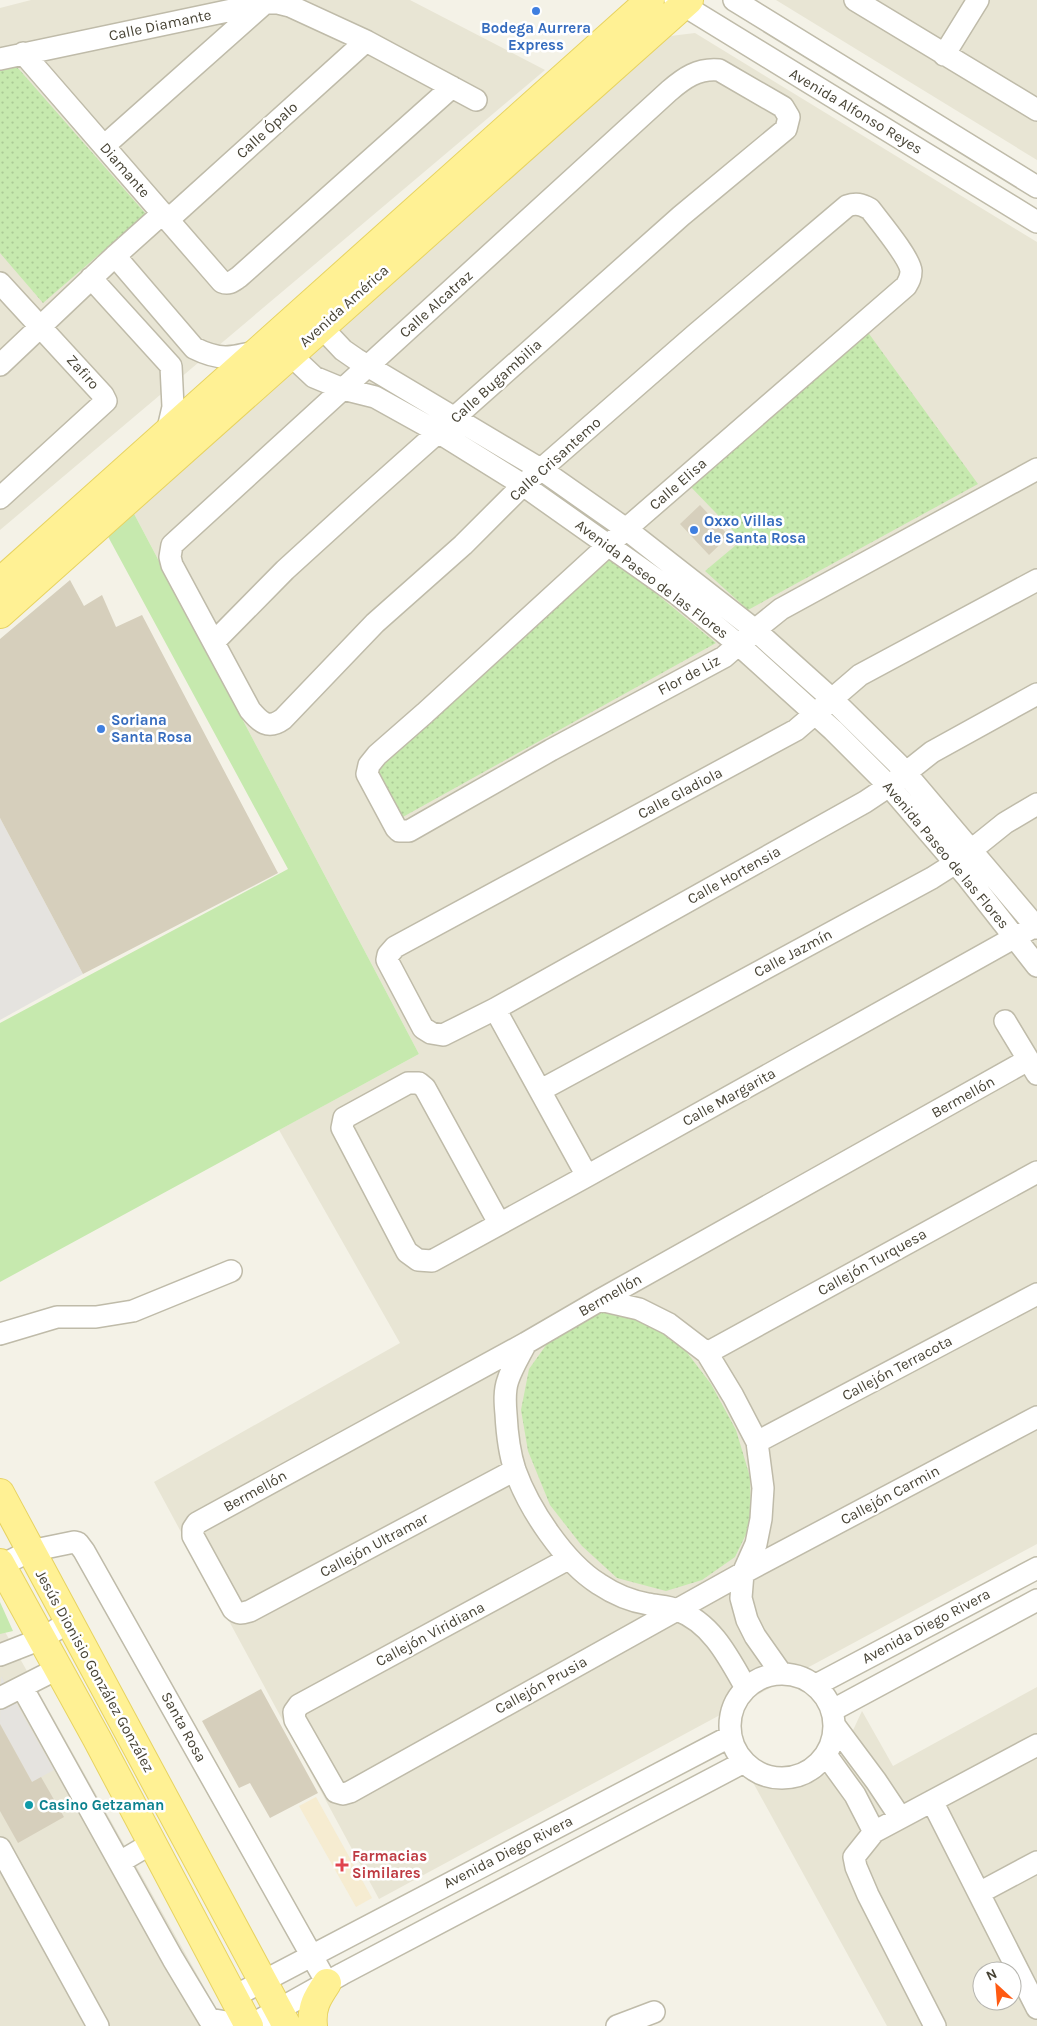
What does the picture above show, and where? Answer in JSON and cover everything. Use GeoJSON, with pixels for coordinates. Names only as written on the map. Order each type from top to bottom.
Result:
{"type":"FeatureCollection","features":[{"type":"Feature","properties":{"kind":"main road","name":"Avenida América"},"geometry":{"type":"LineString","coordinates":[[313,318],[650,0]]}},
{"type":"Feature","properties":{"kind":"main road","name":"Avenida América"},"geometry":{"type":"LineString","coordinates":[[92,516],[167,433],[313,318],[682,2]]}},
{"type":"Feature","properties":{"kind":"main road","name":"Avenida América"},"geometry":{"type":"LineString","coordinates":[[0,614],[63,542],[274,348]]}},
{"type":"Feature","properties":{"kind":"main road","name":"Avenida América"},"geometry":{"type":"LineString","coordinates":[[0,582],[63,542]]}},
{"type":"Feature","properties":{"kind":"main road","name":"Jesús Dionisio González González"},"geometry":{"type":"LineString","coordinates":[[0,1493],[283,2018]]}},
{"type":"Feature","properties":{"kind":"main road"},"geometry":{"type":"LineString","coordinates":[[0,1565],[152,1843],[249,2026]]}},
{"type":"Feature","properties":{"kind":"main road"},"geometry":{"type":"LineString","coordinates":[[313,2026],[312,2013],[314,2006],[327,1983]]}},
{"type":"Feature","properties":{"kind":"street","name":"Avenida Alfonso Reyes"},"geometry":{"type":"LineString","coordinates":[[734,0],[1037,187]]}},
{"type":"Feature","properties":{"kind":"street"},"geometry":{"type":"LineString","coordinates":[[855,0],[1037,110]]}},
{"type":"Feature","properties":{"kind":"street"},"geometry":{"type":"LineString","coordinates":[[944,55],[978,0]]}},
{"type":"Feature","properties":{"kind":"street","name":"Avenida Alfonso Reyes"},"geometry":{"type":"LineString","coordinates":[[682,2],[1037,222]]}},
{"type":"Feature","properties":{"kind":"street"},"geometry":{"type":"LineString","coordinates":[[104,146],[265,3]]}},
{"type":"Feature","properties":{"kind":"street","name":"Calle Diamante"},"geometry":{"type":"LineString","coordinates":[[0,59],[265,3],[290,6],[366,41],[476,100]]}},
{"type":"Feature","properties":{"kind":"street","name":"Calle Ópalo"},"geometry":{"type":"LineString","coordinates":[[0,365],[115,256],[166,216],[366,41]]}},
{"type":"Feature","properties":{"kind":"street","name":"Diamante"},"geometry":{"type":"LineString","coordinates":[[23,54],[222,282],[229,283],[239,277],[452,87]]}},
{"type":"Feature","properties":{"kind":"street","name":"Calle Bugambilia"},"geometry":{"type":"LineString","coordinates":[[214,642],[286,570],[445,426],[681,216],[786,129],[789,117],[783,107],[719,70],[710,69],[692,73]]}},
{"type":"Feature","properties":{"kind":"street","name":"Calle Alcatraz"},"geometry":{"type":"LineString","coordinates":[[214,642],[170,557],[172,545],[662,97],[692,73]]}},
{"type":"Feature","properties":{"kind":"street","name":"Calle Elisa"},"geometry":{"type":"LineString","coordinates":[[413,828],[405,832],[396,828],[368,779],[367,770],[377,756],[626,529],[898,292],[910,279],[911,272],[908,261],[870,209],[861,204],[847,206]]}},
{"type":"Feature","properties":{"kind":"street","name":"Calle Crisantemo"},"geometry":{"type":"LineString","coordinates":[[214,642],[250,710],[262,723],[268,726],[283,719],[374,623],[463,545],[523,485],[696,334],[847,206]]}},
{"type":"Feature","properties":{"kind":"street"},"geometry":{"type":"LineString","coordinates":[[115,256],[194,348],[210,356],[221,357],[237,357],[274,348]]}},
{"type":"Feature","properties":{"kind":"street"},"geometry":{"type":"LineString","coordinates":[[91,278],[171,366],[173,407],[167,433]]}},
{"type":"Feature","properties":{"kind":"street","name":"Zafiro"},"geometry":{"type":"LineString","coordinates":[[0,283],[103,395],[106,401],[0,498]]}},
{"type":"Feature","properties":{"kind":"street"},"geometry":{"type":"LineString","coordinates":[[132,323],[155,303]]}},
{"type":"Feature","properties":{"kind":"street","name":"Avenida Paseo de las Flores"},"geometry":{"type":"LineString","coordinates":[[313,318],[344,350],[523,485],[677,594],[739,645],[815,714],[897,779],[971,851],[1036,926]]}},
{"type":"Feature","properties":{"kind":"street"},"geometry":{"type":"LineString","coordinates":[[171,366],[194,348]]}},
{"type":"Feature","properties":{"kind":"street","name":"Avenida Paseo de las Flores"},"geometry":{"type":"LineString","coordinates":[[274,348],[314,377],[374,397],[445,426],[542,470],[626,529],[755,630],[833,700],[897,779],[954,864],[1016,937],[1037,966]]}},
{"type":"Feature","properties":{"kind":"street","name":"Flor de Liz"},"geometry":{"type":"LineString","coordinates":[[413,828],[724,657],[782,609],[1037,468]]}},
{"type":"Feature","properties":{"kind":"street","name":"Calle Gladiola"},"geometry":{"type":"LineString","coordinates":[[423,1028],[387,960],[388,955],[395,947],[796,730],[860,675],[1037,580]]}},
{"type":"Feature","properties":{"kind":"street","name":"Calle Hortensia"},"geometry":{"type":"LineString","coordinates":[[423,1028],[431,1033],[443,1035],[495,1009],[858,806],[954,739],[1037,694]]}},
{"type":"Feature","properties":{"kind":"street","name":"Calle Jazmín"},"geometry":{"type":"LineString","coordinates":[[541,1090],[932,878],[971,851],[1005,822],[1037,804]]}},
{"type":"Feature","properties":{"kind":"street","name":"Calle Margarita"},"geometry":{"type":"LineString","coordinates":[[499,1223],[424,1088],[419,1083],[408,1083],[344,1118],[342,1124],[346,1136],[407,1252],[418,1260],[424,1262],[432,1261],[1036,926]]}},
{"type":"Feature","properties":{"kind":"street"},"geometry":{"type":"LineString","coordinates":[[495,1009],[587,1176]]}},
{"type":"Feature","properties":{"kind":"street"},"geometry":{"type":"LineString","coordinates":[[1005,1020],[1033,1067]]}},
{"type":"Feature","properties":{"kind":"street","name":"Bermellón"},"geometry":{"type":"LineString","coordinates":[[233,1610],[193,1536],[193,1529],[197,1523],[526,1343],[600,1300],[1033,1067]]}},
{"type":"Feature","properties":{"kind":"street","name":"Callejón Turquesa"},"geometry":{"type":"LineString","coordinates":[[707,1353],[1037,1172]]}},
{"type":"Feature","properties":{"kind":"street"},"geometry":{"type":"LineString","coordinates":[[0,1334],[57,1317],[96,1317],[133,1311],[231,1272]]}},
{"type":"Feature","properties":{"kind":"street","name":"Callejón Terracota"},"geometry":{"type":"LineString","coordinates":[[757,1442],[1037,1294]]}},
{"type":"Feature","properties":{"kind":"street"},"geometry":{"type":"LineString","coordinates":[[600,1300],[639,1308],[669,1324],[707,1353],[733,1396],[757,1442],[763,1488],[761,1519],[756,1544],[743,1573],[741,1598],[747,1620],[755,1636],[781,1673]]}},
{"type":"Feature","properties":{"kind":"street"},"geometry":{"type":"LineString","coordinates":[[526,1343],[508,1380],[505,1402],[507,1438],[515,1470],[533,1505],[568,1559],[599,1585],[622,1597],[646,1604],[677,1609],[710,1632],[724,1648],[746,1688]]}},
{"type":"Feature","properties":{"kind":"street","name":"Callejón Carmin"},"geometry":{"type":"LineString","coordinates":[[743,1573],[1037,1417]]}},
{"type":"Feature","properties":{"kind":"street","name":"Callejón Ultramar"},"geometry":{"type":"LineString","coordinates":[[233,1610],[237,1613],[250,1611],[515,1470]]}},
{"type":"Feature","properties":{"kind":"street","name":"Santa Rosa"},"geometry":{"type":"LineString","coordinates":[[0,1565],[30,1551],[74,1542],[78,1543],[327,1983]]}},
{"type":"Feature","properties":{"kind":"street","name":"Callejón Viridiana"},"geometry":{"type":"LineString","coordinates":[[339,1794],[336,1792],[295,1720],[294,1712],[299,1705],[568,1559]]}},
{"type":"Feature","properties":{"kind":"street","name":"Avenida Diego Rivera"},"geometry":{"type":"LineString","coordinates":[[816,1685],[1037,1568]]}},
{"type":"Feature","properties":{"kind":"street","name":"Callejón Prusia"},"geometry":{"type":"LineString","coordinates":[[339,1794],[350,1792],[743,1573]]}},
{"type":"Feature","properties":{"kind":"street","name":"Avenida Diego Rivera"},"geometry":{"type":"LineString","coordinates":[[834,1718],[1037,1600]]}},
{"type":"Feature","properties":{"kind":"street"},"geometry":{"type":"LineString","coordinates":[[0,1655],[41,1640],[69,1622]]}},
{"type":"Feature","properties":{"kind":"street"},"geometry":{"type":"LineString","coordinates":[[0,1698],[57,1669]]}},
{"type":"Feature","properties":{"kind":"street"},"geometry":{"type":"LineString","coordinates":[[834,1718],[833,1741],[826,1755],[816,1766],[802,1774],[787,1778],[771,1777],[757,1772],[744,1762],[736,1750],[731,1736],[730,1718],[735,1702],[746,1688],[756,1680],[768,1675],[781,1673],[805,1678],[823,1692],[834,1718],[900,1818]]}},
{"type":"Feature","properties":{"kind":"street"},"geometry":{"type":"LineString","coordinates":[[22,1687],[173,1959],[209,2019],[249,2026]]}},
{"type":"Feature","properties":{"kind":"street","name":"Avenida Diego Rivera"},"geometry":{"type":"LineString","coordinates":[[233,1997],[731,1736]]}},
{"type":"Feature","properties":{"kind":"street"},"geometry":{"type":"LineString","coordinates":[[935,2026],[868,1895],[856,1867],[854,1857],[874,1832],[1037,1745]]}},
{"type":"Feature","properties":{"kind":"street"},"geometry":{"type":"LineString","coordinates":[[826,1755],[855,1795],[874,1832]]}},
{"type":"Feature","properties":{"kind":"street","name":"Avenida Diego Rivera"},"geometry":{"type":"LineString","coordinates":[[249,2026],[283,2018],[327,1983],[744,1762]]}},
{"type":"Feature","properties":{"kind":"street"},"geometry":{"type":"LineString","coordinates":[[932,1801],[1035,1998]]}},
{"type":"Feature","properties":{"kind":"street"},"geometry":{"type":"LineString","coordinates":[[120,1862],[152,1843]]}},
{"type":"Feature","properties":{"kind":"street"},"geometry":{"type":"LineString","coordinates":[[0,1848],[98,2026]]}},
{"type":"Feature","properties":{"kind":"street"},"geometry":{"type":"LineString","coordinates":[[979,1892],[1037,1862]]}},
{"type":"Feature","properties":{"kind":"street"},"geometry":{"type":"LineString","coordinates":[[617,2026],[654,2012]]}},
{"type":"Feature","properties":{"kind":"shaded area"},"geometry":{"type":"Polygon","coordinates":[[[31,0],[410,0],[545,70],[0,530],[0,8],[31,0]]]}},
{"type":"Feature","properties":{"kind":"shaded area"},"geometry":{"type":"Polygon","coordinates":[[[776,0],[1037,0],[1037,160],[776,0]]]}},
{"type":"Feature","properties":{"kind":"shaded area"},"geometry":{"type":"Polygon","coordinates":[[[695,33],[1037,242],[1037,1544],[379,1899],[154,1482],[400,1343],[279,1130],[419,1054],[131,508],[654,38],[695,33]]]}},
{"type":"Feature","properties":{"kind":"shaded area"},"geometry":{"type":"Polygon","coordinates":[[[0,818],[83,974],[0,1020],[0,818]]]}},
{"type":"Feature","properties":{"kind":"shaded area"},"geometry":{"type":"Polygon","coordinates":[[[0,1623],[226,2026],[0,2026],[0,1623]]]}},
{"type":"Feature","properties":{"kind":"shaded area"},"geometry":{"type":"Polygon","coordinates":[[[1,1676],[54,1770],[32,1782],[0,1724],[1,1676]]]}},
{"type":"Feature","properties":{"kind":"shaded area"},"geometry":{"type":"Polygon","coordinates":[[[1037,1687],[1037,2026],[887,2026],[750,1777],[773,1787],[801,1785],[825,1774],[841,1756],[862,1711],[893,1766],[1037,1687]]]}},
{"type":"Feature","properties":{"kind":"shaded area"},"geometry":{"type":"Polygon","coordinates":[[[316,1797],[372,1898],[356,1907],[299,1806],[316,1797]]]}},
{"type":"Feature","properties":{"kind":"green space"},"geometry":{"type":"Polygon","coordinates":[[[17,67],[146,214],[43,303],[0,253],[0,71],[17,67]]]}},
{"type":"Feature","properties":{"kind":"green space"},"geometry":{"type":"Polygon","coordinates":[[[867,331],[978,484],[748,610],[705,571],[742,540],[688,484],[867,331]]]}},
{"type":"Feature","properties":{"kind":"green space"},"geometry":{"type":"Polygon","coordinates":[[[131,508],[419,1054],[0,1282],[0,1023],[288,869],[105,531],[131,508]]]}},
{"type":"Feature","properties":{"kind":"green space"},"geometry":{"type":"Polygon","coordinates":[[[607,553],[716,643],[401,818],[373,773],[607,553]]]}},
{"type":"Feature","properties":{"kind":"green space"},"geometry":{"type":"Polygon","coordinates":[[[628,1312],[658,1326],[682,1346],[711,1384],[736,1430],[750,1477],[751,1524],[735,1557],[702,1580],[666,1591],[617,1578],[582,1546],[550,1505],[528,1451],[521,1410],[529,1369],[549,1341],[597,1313],[628,1312]]]}},
{"type":"Feature","properties":{"kind":"green space"},"geometry":{"type":"Polygon","coordinates":[[[0,1602],[13,1631],[0,1634],[0,1602]]]}},
{"type":"Feature","properties":{"kind":"building"},"geometry":{"type":"Polygon","coordinates":[[[700,505],[729,536],[709,555],[680,524],[700,505]]]}},
{"type":"Feature","properties":{"kind":"building","name":"Soriana Santa Rosa"},"geometry":{"type":"Polygon","coordinates":[[[70,580],[84,606],[102,595],[116,627],[142,615],[278,873],[83,974],[0,818],[0,639],[70,580]]]}},
{"type":"Feature","properties":{"kind":"building"},"geometry":{"type":"Polygon","coordinates":[[[261,1689],[318,1793],[270,1818],[250,1783],[239,1788],[202,1721],[261,1689]]]}},
{"type":"Feature","properties":{"kind":"building","name":"Casino Getzaman"},"geometry":{"type":"Polygon","coordinates":[[[0,1724],[32,1782],[41,1777],[64,1817],[18,1843],[0,1811],[0,1724]]]}},
{"type":"Feature","properties":{"kind":"place","name":"Bodega Aurrera Express"},"geometry":{"type":"Point","coordinates":[536,11]}},
{"type":"Feature","properties":{"kind":"place","name":"Oxxo Villas de Santa Rosa"},"geometry":{"type":"Point","coordinates":[694,530]}},
{"type":"Feature","properties":{"kind":"place","name":"Soriana Santa Rosa"},"geometry":{"type":"Point","coordinates":[101,729]}},
{"type":"Feature","properties":{"kind":"place","name":"Casino Getzaman"},"geometry":{"type":"Point","coordinates":[29,1805]}},
{"type":"Feature","properties":{"kind":"place","name":"Farmacias Similares"},"geometry":{"type":"Point","coordinates":[342,1865]}}]}
